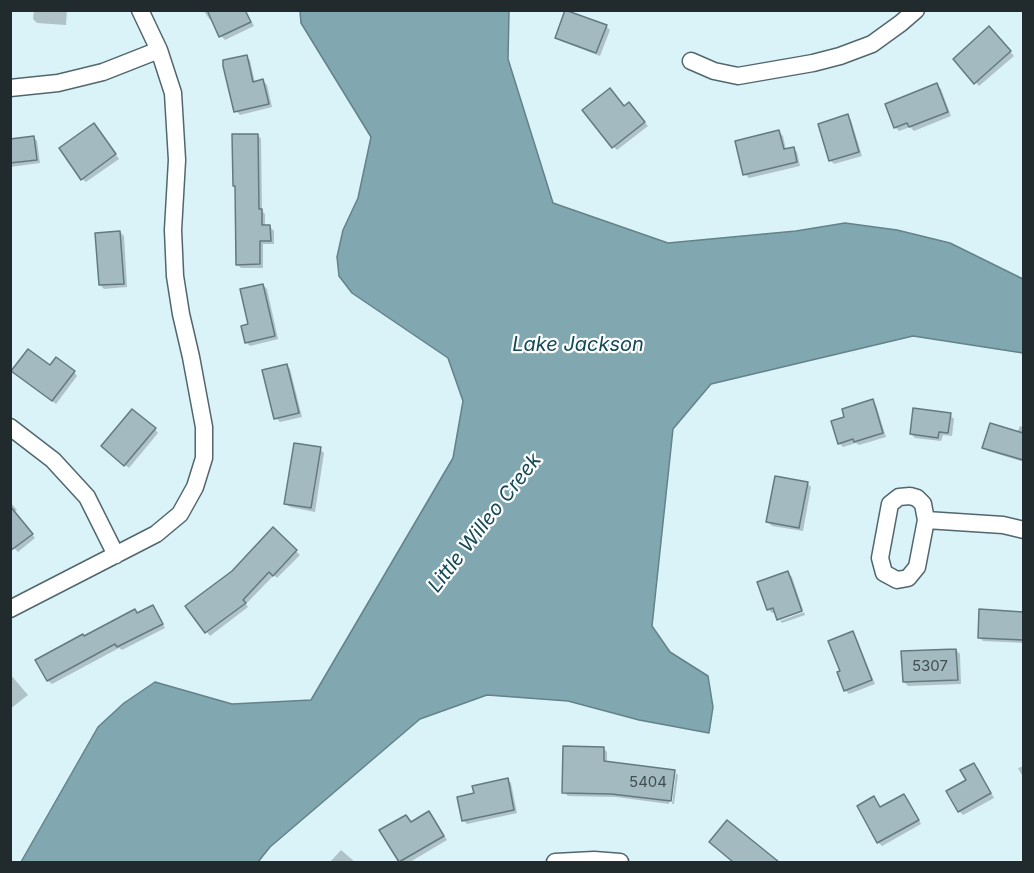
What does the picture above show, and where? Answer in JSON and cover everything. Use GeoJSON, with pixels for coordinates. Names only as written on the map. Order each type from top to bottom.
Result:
{"type":"FeatureCollection","features":[{"type":"Feature","properties":{"kind":"street"},"geometry":{"type":"LineString","coordinates":[[10,609],[156,534],[180,514],[195,487],[204,458],[204,427],[175,276],[173,230],[177,160],[173,93],[159,50],[140,10]]}},
{"type":"Feature","properties":{"kind":"street"},"geometry":{"type":"LineString","coordinates":[[691,61],[714,71],[738,76],[813,63],[872,44],[916,10]]}},
{"type":"Feature","properties":{"kind":"street"},"geometry":{"type":"LineString","coordinates":[[10,88],[58,82],[103,72],[159,50]]}},
{"type":"Feature","properties":{"kind":"street"},"geometry":{"type":"LineString","coordinates":[[10,427],[53,460],[87,497],[116,555]]}},
{"type":"Feature","properties":{"kind":"street"},"geometry":{"type":"LineString","coordinates":[[899,497],[917,498],[923,504],[926,520],[917,567],[908,578],[897,580],[884,573],[880,558],[890,504],[899,497]]}},
{"type":"Feature","properties":{"kind":"street"},"geometry":{"type":"LineString","coordinates":[[926,520],[1003,525],[1023,530]]}},
{"type":"Feature","properties":{"kind":"street"},"geometry":{"type":"LineString","coordinates":[[555,862],[594,860],[620,862]]}},
{"type":"Feature","properties":{"kind":"water","name":"Lake Jackson"},"geometry":{"type":"Polygon","coordinates":[[[300,11],[509,11],[508,59],[553,203],[668,243],[796,231],[845,223],[897,230],[950,243],[1023,279],[1023,353],[913,336],[711,384],[673,429],[652,626],[670,652],[708,676],[713,707],[709,733],[639,720],[568,701],[487,695],[420,719],[270,847],[258,862],[21,862],[98,727],[124,703],[155,682],[232,704],[311,700],[453,458],[463,401],[448,358],[352,293],[339,276],[337,257],[343,230],[358,198],[371,137],[301,23],[300,11]]]}},
{"type":"Feature","properties":{"kind":"building"},"geometry":{"type":"Polygon","coordinates":[[[207,10],[245,10],[251,22],[219,37],[207,10]]]}},
{"type":"Feature","properties":{"kind":"building"},"geometry":{"type":"Polygon","coordinates":[[[565,10],[607,25],[596,53],[555,38],[565,10]]]}},
{"type":"Feature","properties":{"kind":"building"},"geometry":{"type":"Polygon","coordinates":[[[989,26],[1011,51],[974,84],[953,59],[989,26]]]}},
{"type":"Feature","properties":{"kind":"building"},"geometry":{"type":"Polygon","coordinates":[[[247,55],[253,82],[263,79],[269,104],[234,112],[223,60],[247,55]]]}},
{"type":"Feature","properties":{"kind":"building"},"geometry":{"type":"Polygon","coordinates":[[[937,83],[948,112],[909,127],[907,123],[894,128],[885,104],[937,83]]]}},
{"type":"Feature","properties":{"kind":"building"},"geometry":{"type":"Polygon","coordinates":[[[610,88],[624,106],[629,102],[645,122],[612,148],[582,110],[610,88]]]}},
{"type":"Feature","properties":{"kind":"building"},"geometry":{"type":"Polygon","coordinates":[[[848,114],[859,152],[829,161],[818,124],[848,114]]]}},
{"type":"Feature","properties":{"kind":"building"},"geometry":{"type":"Polygon","coordinates":[[[94,123],[116,154],[81,180],[59,148],[94,123]]]}},
{"type":"Feature","properties":{"kind":"building"},"geometry":{"type":"Polygon","coordinates":[[[779,130],[784,149],[794,147],[797,162],[743,175],[735,141],[779,130]]]}},
{"type":"Feature","properties":{"kind":"building"},"geometry":{"type":"Polygon","coordinates":[[[232,134],[258,134],[259,209],[262,209],[262,225],[270,225],[271,241],[260,241],[260,264],[236,265],[232,134]]]}},
{"type":"Feature","properties":{"kind":"building"},"geometry":{"type":"Polygon","coordinates":[[[34,136],[37,160],[10,163],[10,139],[34,136]]]}},
{"type":"Feature","properties":{"kind":"building"},"geometry":{"type":"Polygon","coordinates":[[[120,231],[124,284],[99,285],[95,233],[120,231]]]}},
{"type":"Feature","properties":{"kind":"building"},"geometry":{"type":"Polygon","coordinates":[[[263,284],[275,336],[245,343],[241,326],[248,324],[240,289],[263,284]]]}},
{"type":"Feature","properties":{"kind":"building"},"geometry":{"type":"Polygon","coordinates":[[[28,349],[50,365],[56,357],[75,371],[52,401],[11,371],[28,349]]]}},
{"type":"Feature","properties":{"kind":"building"},"geometry":{"type":"Polygon","coordinates":[[[287,364],[299,413],[274,419],[262,370],[287,364]]]}},
{"type":"Feature","properties":{"kind":"building"},"geometry":{"type":"Polygon","coordinates":[[[873,399],[883,433],[854,442],[853,439],[838,444],[831,421],[844,417],[842,409],[873,399]]]}},
{"type":"Feature","properties":{"kind":"building"},"geometry":{"type":"Polygon","coordinates":[[[913,408],[951,413],[948,433],[939,432],[938,438],[910,434],[913,408]]]}},
{"type":"Feature","properties":{"kind":"building"},"geometry":{"type":"Polygon","coordinates":[[[132,409],[156,428],[124,466],[101,446],[132,409]]]}},
{"type":"Feature","properties":{"kind":"building"},"geometry":{"type":"Polygon","coordinates":[[[990,423],[1023,433],[1023,460],[982,448],[990,423]]]}},
{"type":"Feature","properties":{"kind":"building"},"geometry":{"type":"Polygon","coordinates":[[[294,443],[321,447],[311,508],[284,504],[294,443]]]}},
{"type":"Feature","properties":{"kind":"building"},"geometry":{"type":"Polygon","coordinates":[[[775,476],[808,482],[799,528],[766,522],[775,476]]]}},
{"type":"Feature","properties":{"kind":"building"},"geometry":{"type":"Polygon","coordinates":[[[10,506],[33,534],[10,551],[10,506]]]}},
{"type":"Feature","properties":{"kind":"building"},"geometry":{"type":"Polygon","coordinates":[[[273,527],[297,550],[273,576],[269,572],[243,600],[246,603],[205,633],[185,606],[232,571],[273,527]]]}},
{"type":"Feature","properties":{"kind":"building"},"geometry":{"type":"Polygon","coordinates":[[[788,571],[802,611],[777,620],[773,608],[767,610],[757,582],[788,571]]]}},
{"type":"Feature","properties":{"kind":"building"},"geometry":{"type":"Polygon","coordinates":[[[153,605],[163,624],[117,647],[115,644],[47,681],[35,660],[135,609],[137,613],[153,605]]]}},
{"type":"Feature","properties":{"kind":"building"},"geometry":{"type":"Polygon","coordinates":[[[979,609],[1023,612],[1023,640],[978,638],[979,609]]]}},
{"type":"Feature","properties":{"kind":"building"},"geometry":{"type":"Polygon","coordinates":[[[853,631],[872,680],[844,691],[837,672],[840,671],[828,641],[853,631]]]}},
{"type":"Feature","properties":{"kind":"building"},"geometry":{"type":"Polygon","coordinates":[[[956,649],[958,680],[903,682],[901,651],[956,649]]]}},
{"type":"Feature","properties":{"kind":"building"},"geometry":{"type":"Polygon","coordinates":[[[563,746],[604,747],[604,761],[675,770],[671,801],[611,794],[562,793],[563,746]]]}},
{"type":"Feature","properties":{"kind":"building"},"geometry":{"type":"Polygon","coordinates":[[[974,763],[991,793],[958,812],[946,791],[966,780],[960,770],[974,763]]]}},
{"type":"Feature","properties":{"kind":"building"},"geometry":{"type":"Polygon","coordinates":[[[508,778],[514,810],[462,821],[457,797],[474,793],[472,786],[508,778]]]}},
{"type":"Feature","properties":{"kind":"building"},"geometry":{"type":"Polygon","coordinates":[[[904,794],[919,820],[877,843],[857,806],[874,796],[880,807],[904,794]]]}},
{"type":"Feature","properties":{"kind":"building"},"geometry":{"type":"Polygon","coordinates":[[[429,811],[444,836],[399,862],[379,830],[406,815],[411,822],[429,811]]]}},
{"type":"Feature","properties":{"kind":"building"},"geometry":{"type":"Polygon","coordinates":[[[727,820],[779,862],[733,862],[709,842],[727,820]]]}},
{"type":"Feature","properties":{"kind":"water label","name":"Little Willeo Creek"},"geometry":{"type":"Point","coordinates":[485,523]}}]}
